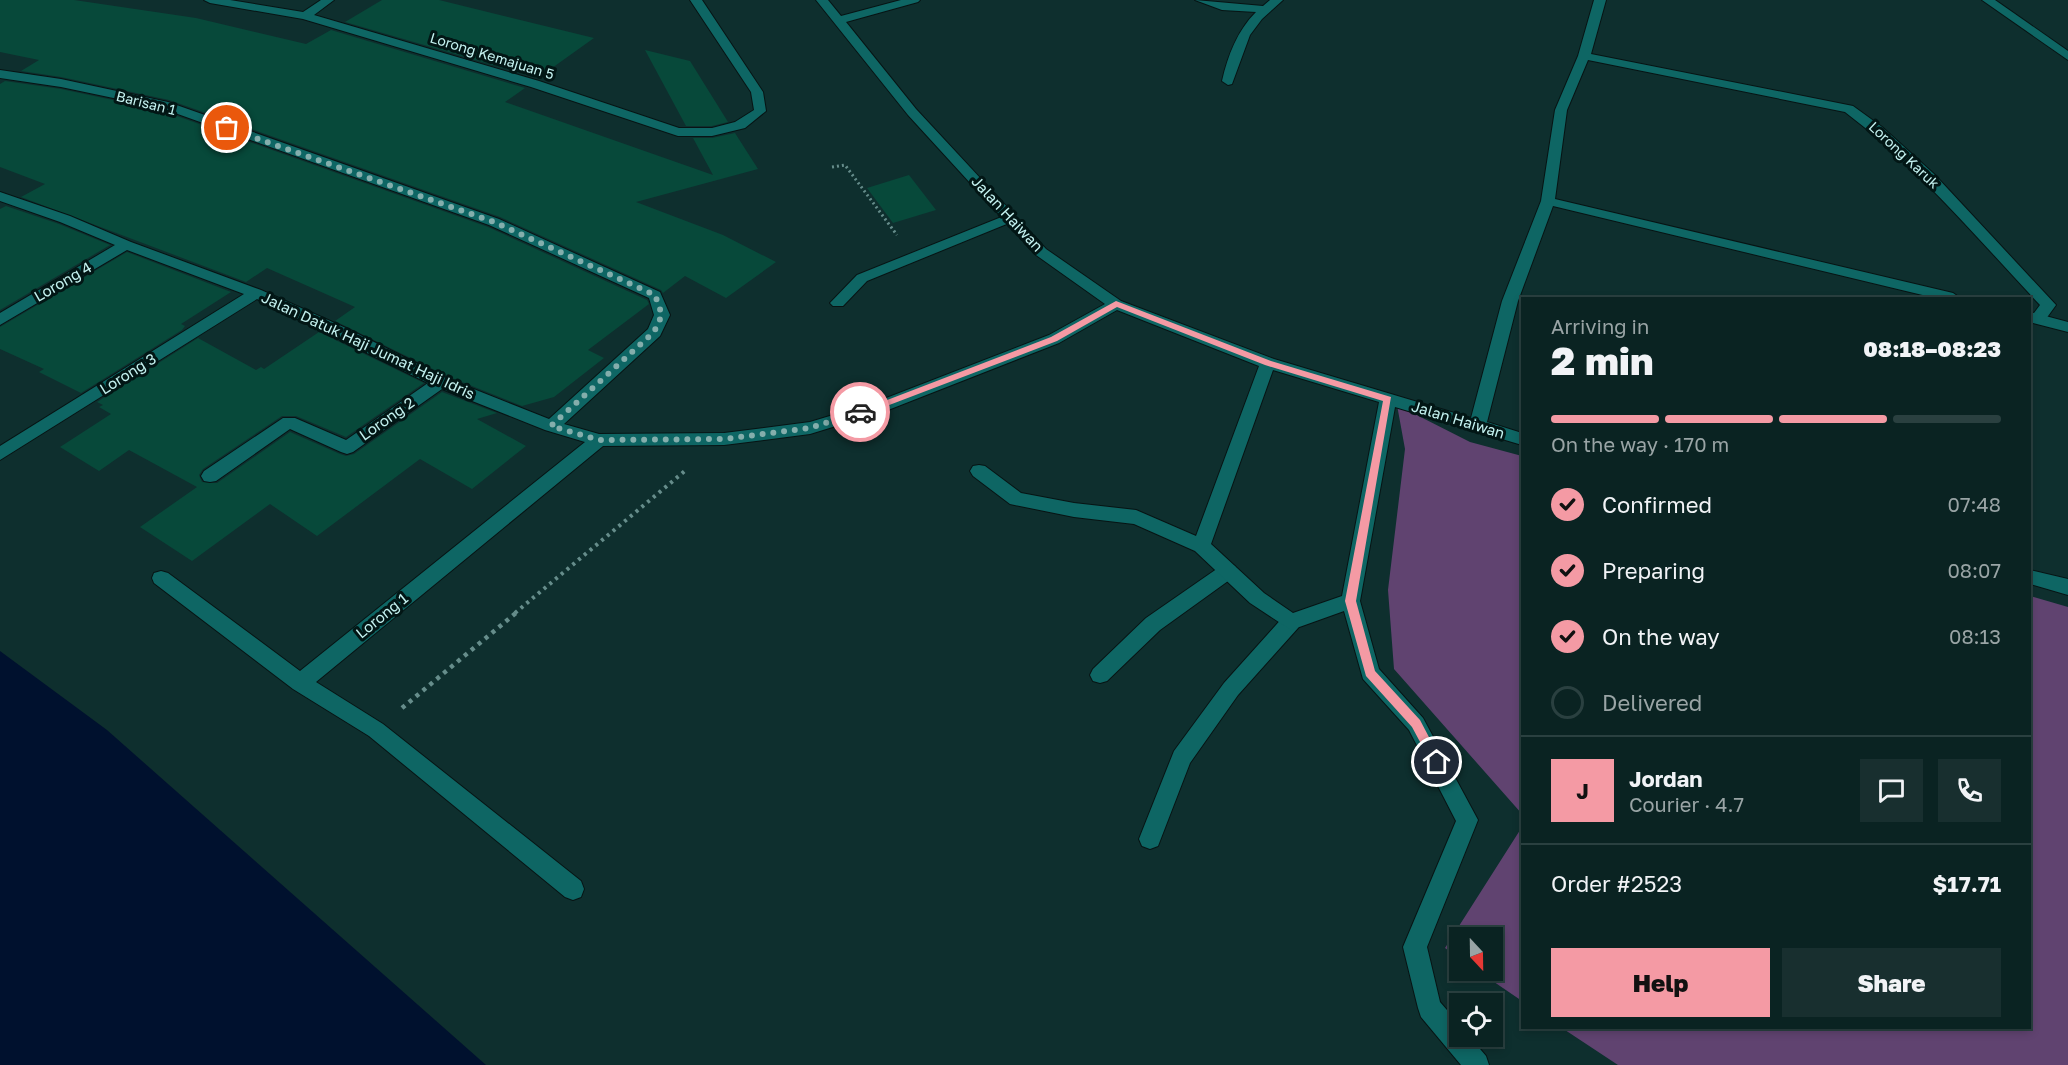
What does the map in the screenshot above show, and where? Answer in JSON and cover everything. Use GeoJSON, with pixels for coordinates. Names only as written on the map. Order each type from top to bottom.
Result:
{"type":"FeatureCollection","features":[{"type":"Feature","properties":{"kind":"street","name":"Lorong Kemajuan 5"},"geometry":{"type":"LineString","coordinates":[[210,0],[305,16],[535,84],[678,132],[712,132],[740,125],[760,111],[757,92],[696,0]]}},
{"type":"Feature","properties":{"kind":"street"},"geometry":{"type":"LineString","coordinates":[[305,16],[328,0]]}},
{"type":"Feature","properties":{"kind":"street","name":"Jalan Haiwan"},"geometry":{"type":"LineString","coordinates":[[822,0],[912,112],[1041,252],[1116,304],[1268,363],[1521,439]]}},
{"type":"Feature","properties":{"kind":"street"},"geometry":{"type":"LineString","coordinates":[[840,20],[914,0]]}},
{"type":"Feature","properties":{"kind":"street"},"geometry":{"type":"LineString","coordinates":[[1201,0],[1222,7],[1265,9]]}},
{"type":"Feature","properties":{"kind":"street"},"geometry":{"type":"LineString","coordinates":[[1228,81],[1234,54],[1248,27],[1277,0]]}},
{"type":"Feature","properties":{"kind":"street"},"geometry":{"type":"LineString","coordinates":[[1477,427],[1510,301],[1548,201],[1561,110],[1584,56],[1600,0]]}},
{"type":"Feature","properties":{"kind":"street"},"geometry":{"type":"LineString","coordinates":[[1988,0],[2068,56]]}},
{"type":"Feature","properties":{"kind":"street","name":"Lorong Karuk"},"geometry":{"type":"LineString","coordinates":[[1584,56],[1849,109],[1881,131],[1965,213],[2048,305],[2034,318]]}},
{"type":"Feature","properties":{"kind":"street","name":"Barisan 1"},"geometry":{"type":"LineString","coordinates":[[0,74],[61,83],[164,105],[494,222],[655,295],[662,315],[654,332],[551,426]]}},
{"type":"Feature","properties":{"kind":"street","name":"Jalan Datuk Haji Jumat Haji Idris"},"geometry":{"type":"LineString","coordinates":[[4,201],[66,219],[126,245],[256,293],[343,333],[440,382],[551,426],[599,440],[724,439],[810,428],[882,406],[1054,339],[1116,304]]}},
{"type":"Feature","properties":{"kind":"street"},"geometry":{"type":"LineString","coordinates":[[1548,201],[1949,297]]}},
{"type":"Feature","properties":{"kind":"street"},"geometry":{"type":"LineString","coordinates":[[838,303],[862,278],[1009,218]]}},
{"type":"Feature","properties":{"kind":"street","name":"Lorong 4"},"geometry":{"type":"LineString","coordinates":[[0,320],[126,245]]}},
{"type":"Feature","properties":{"kind":"street","name":"Lorong 3"},"geometry":{"type":"LineString","coordinates":[[0,454],[256,293]]}},
{"type":"Feature","properties":{"kind":"street"},"geometry":{"type":"LineString","coordinates":[[2034,318],[2068,327]]}},
{"type":"Feature","properties":{"kind":"street"},"geometry":{"type":"LineString","coordinates":[[1201,546],[1268,363]]}},
{"type":"Feature","properties":{"kind":"street","name":"Lorong 2"},"geometry":{"type":"LineString","coordinates":[[210,476],[289,422],[346,448],[440,382]]}},
{"type":"Feature","properties":{"kind":"street"},"geometry":{"type":"LineString","coordinates":[[1388,399],[1351,601],[1370,673],[1416,724],[1467,820],[1415,947],[1430,1008],[1477,1065]]}},
{"type":"Feature","properties":{"kind":"street","name":"Lorong 1"},"geometry":{"type":"LineString","coordinates":[[300,683],[599,440]]}},
{"type":"Feature","properties":{"kind":"street"},"geometry":{"type":"LineString","coordinates":[[979,471],[1016,499],[1074,510],[1136,517],[1201,546],[1257,598],[1291,622]]}},
{"type":"Feature","properties":{"kind":"street"},"geometry":{"type":"LineString","coordinates":[[1100,675],[1153,624],[1228,572]]}},
{"type":"Feature","properties":{"kind":"street"},"geometry":{"type":"LineString","coordinates":[[2031,577],[2068,587]]}},
{"type":"Feature","properties":{"kind":"street"},"geometry":{"type":"LineString","coordinates":[[161,578],[300,683],[376,730],[573,889]]}},
{"type":"Feature","properties":{"kind":"street"},"geometry":{"type":"LineString","coordinates":[[1150,839],[1181,758],[1232,690],[1291,622],[1351,601]]}},
{"type":"Feature","properties":{"kind":"path"},"geometry":{"type":"LineString","coordinates":[[832,167],[845,165],[914,257]]}},
{"type":"Feature","properties":{"kind":"path"},"geometry":{"type":"LineString","coordinates":[[376,730],[724,439]]}},
{"type":"Feature","properties":{"kind":"shaded area"},"geometry":{"type":"Polygon","coordinates":[[[1397,405],[1470,442],[1521,456],[1521,813],[1394,669],[1388,590],[1405,449],[1397,405]]]}},
{"type":"Feature","properties":{"kind":"shaded area"},"geometry":{"type":"Polygon","coordinates":[[[2031,596],[2068,607],[2068,1065],[1618,1065],[1564,1029],[2031,1029],[2031,596]]]}},
{"type":"Feature","properties":{"kind":"shaded area"},"geometry":{"type":"Polygon","coordinates":[[[1521,829],[1521,1000],[1493,981],[1503,981],[1503,927],[1458,927],[1521,829]]]}},
{"type":"Feature","properties":{"kind":"water"},"geometry":{"type":"Polygon","coordinates":[[[0,651],[107,730],[486,1065],[0,1065],[0,651]]]}},
{"type":"Feature","properties":{"kind":"building"},"geometry":{"type":"Polygon","coordinates":[[[0,0],[74,0],[196,18],[306,44],[331,30],[525,88],[505,102],[713,175],[693,138],[712,138],[735,133],[758,169],[636,202],[723,235],[776,262],[726,298],[685,276],[663,293],[661,290],[500,217],[169,100],[61,77],[21,71],[39,60],[0,52],[0,0]]]}},
{"type":"Feature","properties":{"kind":"building"},"geometry":{"type":"Polygon","coordinates":[[[382,0],[439,0],[594,38],[538,78],[345,22],[382,0]]]}},
{"type":"Feature","properties":{"kind":"building"},"geometry":{"type":"Polygon","coordinates":[[[645,50],[690,61],[728,122],[712,126],[686,126],[645,50]]]}},
{"type":"Feature","properties":{"kind":"building"},"geometry":{"type":"Polygon","coordinates":[[[5,81],[61,89],[160,110],[488,227],[647,300],[649,304],[588,350],[604,358],[554,397],[522,406],[447,376],[335,321],[355,307],[267,268],[246,282],[21,197],[45,184],[0,167],[0,84],[5,81]]]}},
{"type":"Feature","properties":{"kind":"building"},"geometry":{"type":"Polygon","coordinates":[[[909,175],[936,210],[893,223],[867,188],[909,175]]]}},
{"type":"Feature","properties":{"kind":"building"},"geometry":{"type":"Polygon","coordinates":[[[6,206],[110,245],[0,310],[0,209],[6,206]]]}},
{"type":"Feature","properties":{"kind":"building"},"geometry":{"type":"Polygon","coordinates":[[[127,252],[231,292],[181,324],[185,326],[182,330],[81,393],[39,372],[44,369],[0,349],[0,327],[127,252]]]}},
{"type":"Feature","properties":{"kind":"building"},"geometry":{"type":"Polygon","coordinates":[[[319,332],[424,383],[346,437],[296,416],[282,416],[203,469],[199,475],[202,482],[217,483],[290,432],[340,454],[346,456],[354,454],[442,392],[497,413],[477,419],[526,446],[472,489],[420,459],[317,536],[270,504],[192,561],[140,527],[197,487],[129,450],[99,471],[60,447],[111,414],[99,407],[103,405],[97,402],[198,338],[256,370],[261,367],[264,369],[319,332]]]}},
{"type":"Feature","properties":{"kind":"way so far"},"geometry":{"type":"LineString","coordinates":[[227,128],[494,222],[655,295],[662,315],[654,332],[551,426],[599,440],[724,439],[810,428],[860,412]]}},
{"type":"Feature","properties":{"kind":"route"},"geometry":{"type":"LineString","coordinates":[[860,412],[882,406],[1054,339],[1116,304],[1268,363],[1388,399],[1351,601],[1370,673],[1416,724],[1437,762]]}}]}
